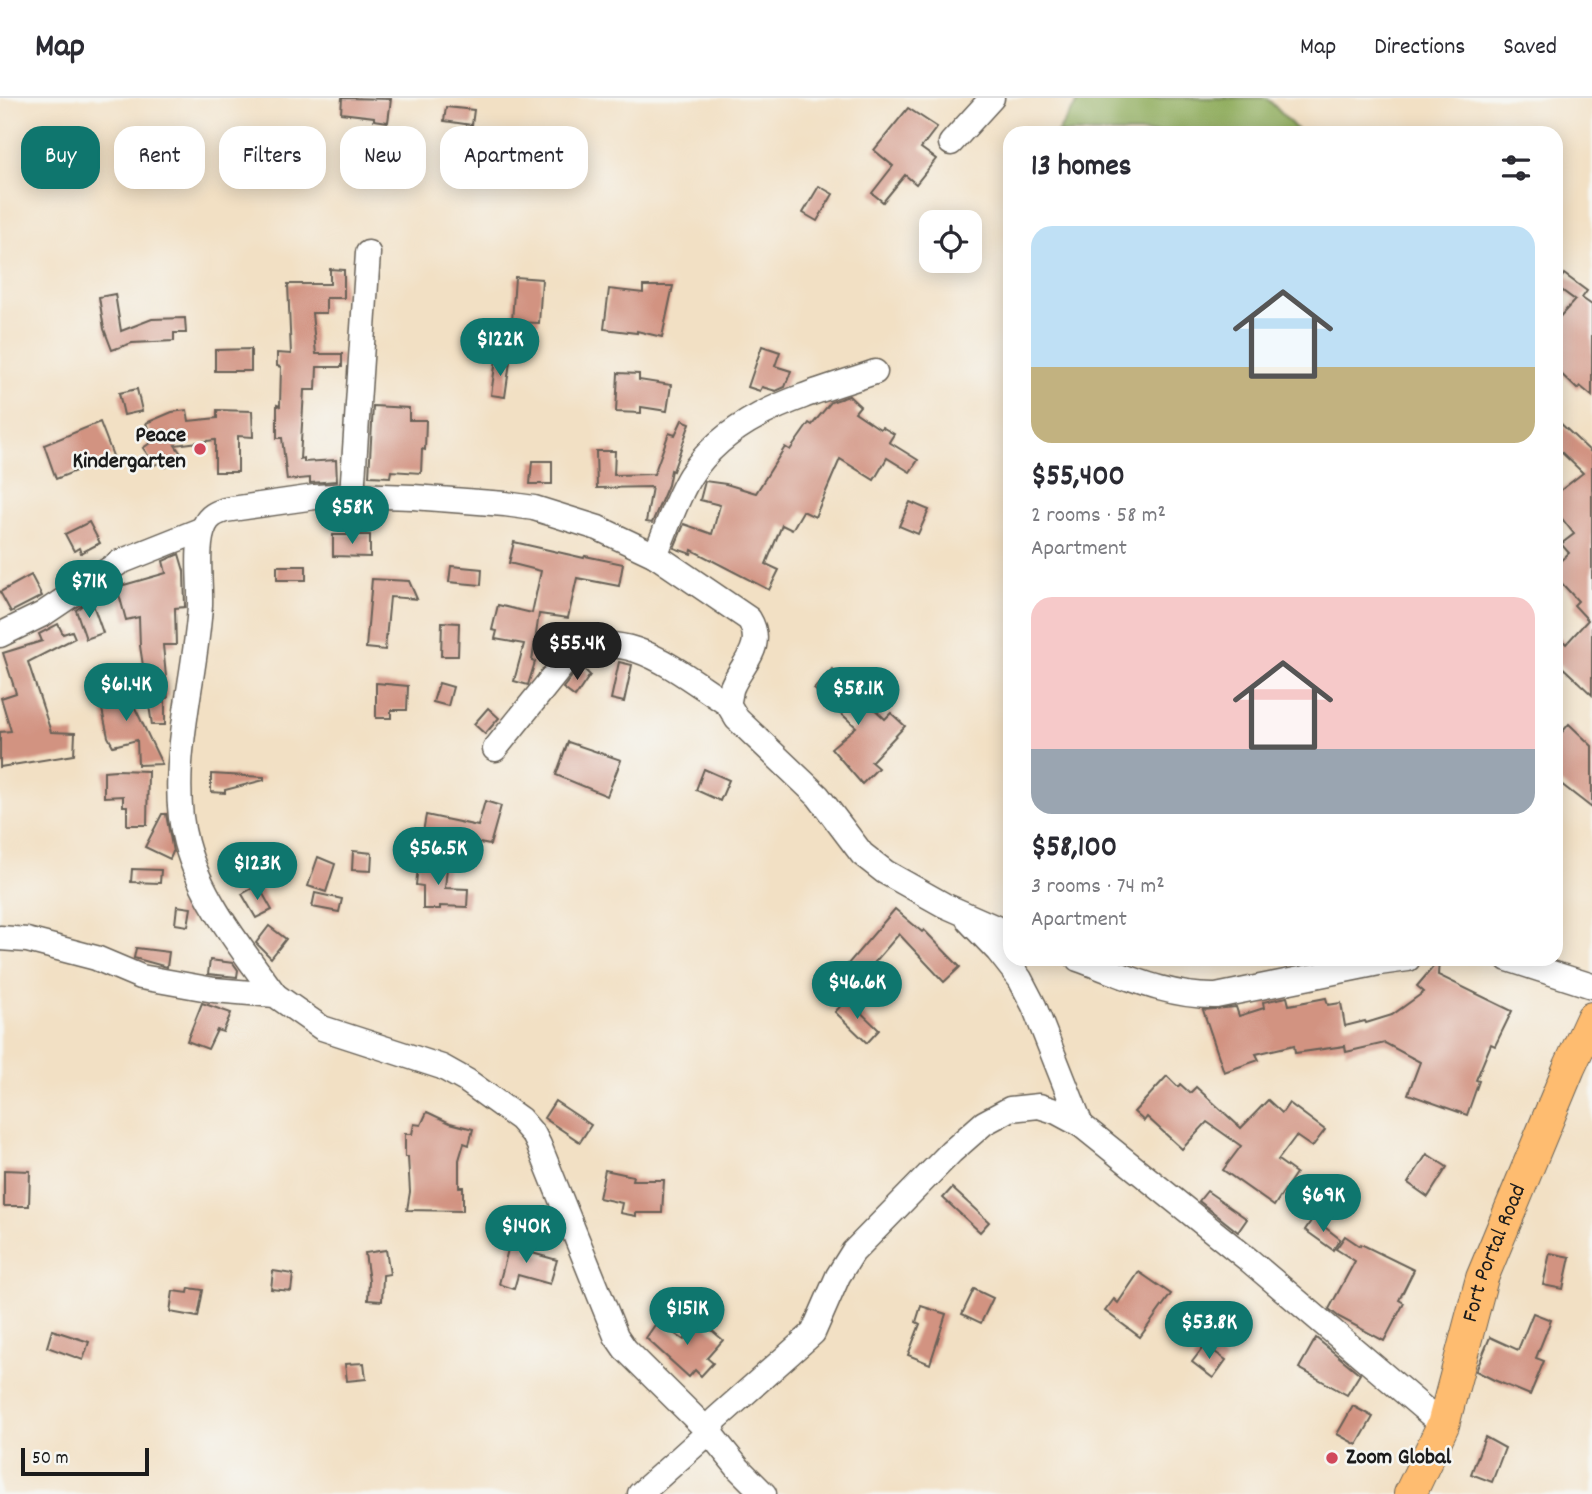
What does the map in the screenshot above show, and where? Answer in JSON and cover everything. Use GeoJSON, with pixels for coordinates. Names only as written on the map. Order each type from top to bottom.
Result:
{"type":"FeatureCollection","features":[{"type":"Feature","properties":{"kind":"main road","name":"Fort Portal Road"},"geometry":{"type":"LineString","coordinates":[[1410,1494],[1443,1425],[1482,1278],[1592,1018]]}},
{"type":"Feature","properties":{"kind":"street"},"geometry":{"type":"LineString","coordinates":[[951,143],[992,98]]}},
{"type":"Feature","properties":{"kind":"street"},"geometry":{"type":"LineString","coordinates":[[352,495],[368,253]]}},
{"type":"Feature","properties":{"kind":"street"},"geometry":{"type":"LineString","coordinates":[[655,555],[690,477],[731,433],[749,419],[786,402],[875,372]]}},
{"type":"Feature","properties":{"kind":"street"},"geometry":{"type":"LineString","coordinates":[[729,704],[732,688],[755,646],[754,626],[739,610],[655,555],[597,528],[534,508],[505,504],[352,495],[315,497],[225,510],[213,514],[205,523],[200,606],[179,787],[182,830],[193,864],[230,932],[275,995],[322,1028],[442,1067],[467,1081],[520,1119],[534,1135],[539,1146],[616,1336],[625,1349],[709,1432],[739,1469],[765,1494]]}},
{"type":"Feature","properties":{"kind":"street"},"geometry":{"type":"LineString","coordinates":[[0,635],[43,614],[120,562],[203,530]]}},
{"type":"Feature","properties":{"kind":"street"},"geometry":{"type":"LineString","coordinates":[[495,749],[576,652],[609,644],[644,651],[729,704],[737,719],[818,796],[862,854],[885,873],[1003,931]]}},
{"type":"Feature","properties":{"kind":"street"},"geometry":{"type":"LineString","coordinates":[[962,913],[1003,957]]}},
{"type":"Feature","properties":{"kind":"street"},"geometry":{"type":"LineString","coordinates":[[0,938],[27,940],[96,958],[141,977],[214,990],[275,995]]}},
{"type":"Feature","properties":{"kind":"street"},"geometry":{"type":"LineString","coordinates":[[1010,966],[1034,1006],[1046,1043],[1080,1125]]}},
{"type":"Feature","properties":{"kind":"street"},"geometry":{"type":"LineString","coordinates":[[1098,966],[1171,992],[1191,996],[1216,996],[1364,966]]}},
{"type":"Feature","properties":{"kind":"street"},"geometry":{"type":"LineString","coordinates":[[1530,966],[1592,986]]}},
{"type":"Feature","properties":{"kind":"street"},"geometry":{"type":"LineString","coordinates":[[640,1494],[709,1432],[716,1419],[813,1333],[838,1276],[853,1252],[951,1152],[984,1123],[1010,1110],[1039,1106],[1080,1125],[1250,1261],[1443,1425]]}},
{"type":"Feature","properties":{"kind":"green space"},"geometry":{"type":"Polygon","coordinates":[[[1080,98],[1267,98],[1293,126],[1062,126],[1080,98]]]}},
{"type":"Feature","properties":{"kind":"building"},"geometry":{"type":"Polygon","coordinates":[[[342,98],[391,99],[388,122],[374,120],[374,117],[341,113],[342,98]]]}},
{"type":"Feature","properties":{"kind":"building"},"geometry":{"type":"Polygon","coordinates":[[[446,107],[474,110],[472,125],[444,121],[446,107]]]}},
{"type":"Feature","properties":{"kind":"building"},"geometry":{"type":"Polygon","coordinates":[[[908,108],[937,127],[921,148],[936,159],[916,184],[905,175],[883,202],[872,193],[893,166],[874,150],[908,108]]]}},
{"type":"Feature","properties":{"kind":"building"},"geometry":{"type":"Polygon","coordinates":[[[819,186],[833,194],[817,221],[803,213],[819,186]]]}},
{"type":"Feature","properties":{"kind":"building"},"geometry":{"type":"Polygon","coordinates":[[[330,269],[344,270],[344,298],[326,298],[326,313],[312,313],[316,354],[342,354],[342,367],[317,367],[316,390],[304,390],[300,459],[304,458],[304,462],[336,460],[337,481],[310,483],[310,478],[287,480],[282,438],[277,438],[281,367],[277,366],[277,353],[291,354],[288,284],[330,284],[330,269]]]}},
{"type":"Feature","properties":{"kind":"building"},"geometry":{"type":"Polygon","coordinates":[[[1563,276],[1587,291],[1582,298],[1592,305],[1592,396],[1580,386],[1577,389],[1563,376],[1563,313],[1575,300],[1563,291],[1563,276]]]}},
{"type":"Feature","properties":{"kind":"building"},"geometry":{"type":"Polygon","coordinates":[[[515,277],[542,279],[539,323],[512,322],[515,277]]]}},
{"type":"Feature","properties":{"kind":"building"},"geometry":{"type":"Polygon","coordinates":[[[643,286],[673,286],[662,337],[637,331],[604,329],[609,289],[643,293],[643,286]]]}},
{"type":"Feature","properties":{"kind":"building"},"geometry":{"type":"Polygon","coordinates":[[[115,294],[121,331],[152,319],[185,318],[186,333],[174,333],[174,341],[132,343],[112,350],[104,329],[99,297],[115,294]]]}},
{"type":"Feature","properties":{"kind":"building"},"geometry":{"type":"Polygon","coordinates":[[[762,346],[780,352],[775,366],[791,371],[785,387],[776,391],[762,387],[760,391],[748,387],[762,346]]]}},
{"type":"Feature","properties":{"kind":"building"},"geometry":{"type":"Polygon","coordinates":[[[251,349],[251,371],[215,371],[215,350],[251,349]]]}},
{"type":"Feature","properties":{"kind":"building"},"geometry":{"type":"Polygon","coordinates":[[[496,359],[510,362],[505,397],[491,395],[496,359]]]}},
{"type":"Feature","properties":{"kind":"building"},"geometry":{"type":"Polygon","coordinates":[[[618,373],[639,374],[639,380],[671,385],[667,411],[641,407],[641,413],[616,412],[618,373]]]}},
{"type":"Feature","properties":{"kind":"building"},"geometry":{"type":"Polygon","coordinates":[[[137,389],[142,411],[124,415],[119,393],[137,389]]]}},
{"type":"Feature","properties":{"kind":"building"},"geometry":{"type":"Polygon","coordinates":[[[849,396],[860,406],[855,412],[880,429],[882,427],[894,434],[889,442],[918,460],[910,472],[887,458],[874,480],[840,459],[815,517],[803,511],[792,530],[782,525],[766,564],[779,570],[769,590],[692,550],[691,554],[674,548],[684,524],[712,534],[720,505],[700,500],[705,481],[756,493],[785,447],[790,450],[809,423],[812,425],[831,402],[849,396]]]}},
{"type":"Feature","properties":{"kind":"building"},"geometry":{"type":"Polygon","coordinates":[[[373,406],[409,408],[409,420],[426,420],[421,473],[391,471],[390,477],[369,476],[373,406]]]}},
{"type":"Feature","properties":{"kind":"building"},"geometry":{"type":"Polygon","coordinates":[[[187,410],[189,421],[217,418],[217,410],[252,411],[253,437],[238,436],[238,472],[215,472],[215,440],[175,445],[182,455],[166,467],[162,461],[155,465],[143,448],[153,441],[146,423],[172,412],[187,410]]]}},
{"type":"Feature","properties":{"kind":"building"},"geometry":{"type":"Polygon","coordinates":[[[682,420],[690,423],[652,523],[646,522],[652,487],[597,488],[596,451],[615,451],[614,475],[654,474],[669,433],[675,435],[682,420]]]}},
{"type":"Feature","properties":{"kind":"building"},"geometry":{"type":"Polygon","coordinates":[[[100,422],[113,456],[56,479],[44,445],[100,422]]]}},
{"type":"Feature","properties":{"kind":"building"},"geometry":{"type":"Polygon","coordinates":[[[1563,426],[1592,453],[1592,695],[1563,668],[1563,641],[1566,644],[1588,620],[1574,605],[1578,601],[1563,585],[1563,559],[1569,553],[1563,542],[1574,534],[1563,520],[1563,489],[1583,473],[1563,454],[1563,426]]]}},
{"type":"Feature","properties":{"kind":"building"},"geometry":{"type":"Polygon","coordinates":[[[532,461],[552,461],[552,484],[530,484],[532,461]]]}},
{"type":"Feature","properties":{"kind":"building"},"geometry":{"type":"Polygon","coordinates":[[[910,502],[929,510],[918,534],[899,526],[910,502]]]}},
{"type":"Feature","properties":{"kind":"building"},"geometry":{"type":"Polygon","coordinates":[[[89,522],[100,543],[81,553],[79,548],[74,551],[65,534],[89,522]]]}},
{"type":"Feature","properties":{"kind":"building"},"geometry":{"type":"Polygon","coordinates":[[[333,535],[370,535],[370,557],[333,556],[333,535]]]}},
{"type":"Feature","properties":{"kind":"building"},"geometry":{"type":"Polygon","coordinates":[[[514,542],[623,564],[619,586],[577,578],[568,618],[539,614],[532,661],[535,662],[528,685],[514,681],[524,644],[495,639],[497,631],[492,630],[498,605],[532,613],[541,571],[509,563],[514,542]]]}},
{"type":"Feature","properties":{"kind":"building"},"geometry":{"type":"Polygon","coordinates":[[[179,554],[184,571],[185,607],[175,608],[176,645],[163,645],[168,698],[165,698],[165,725],[152,725],[140,646],[139,617],[126,620],[117,587],[166,573],[163,561],[179,554]]]}},
{"type":"Feature","properties":{"kind":"building"},"geometry":{"type":"Polygon","coordinates":[[[277,566],[306,566],[306,580],[277,580],[277,566]]]}},
{"type":"Feature","properties":{"kind":"building"},"geometry":{"type":"Polygon","coordinates":[[[451,566],[482,569],[481,585],[449,582],[451,566]]]}},
{"type":"Feature","properties":{"kind":"building"},"geometry":{"type":"Polygon","coordinates":[[[31,575],[42,596],[11,612],[0,592],[31,575]]]}},
{"type":"Feature","properties":{"kind":"building"},"geometry":{"type":"Polygon","coordinates":[[[372,579],[409,581],[417,599],[390,597],[385,650],[366,648],[372,579]]]}},
{"type":"Feature","properties":{"kind":"building"},"geometry":{"type":"Polygon","coordinates":[[[91,599],[103,633],[86,639],[76,610],[91,599]]]}},
{"type":"Feature","properties":{"kind":"building"},"geometry":{"type":"Polygon","coordinates":[[[442,622],[459,623],[458,656],[441,656],[442,622]]]}},
{"type":"Feature","properties":{"kind":"building"},"geometry":{"type":"Polygon","coordinates":[[[58,624],[63,634],[72,631],[75,638],[28,662],[51,732],[75,733],[74,755],[0,767],[0,732],[11,731],[1,698],[16,693],[3,653],[42,641],[39,634],[58,624]]]}},
{"type":"Feature","properties":{"kind":"building"},"geometry":{"type":"Polygon","coordinates":[[[619,662],[632,665],[624,702],[611,699],[619,662]]]}},
{"type":"Feature","properties":{"kind":"building"},"geometry":{"type":"Polygon","coordinates":[[[583,668],[590,675],[575,697],[563,688],[573,675],[583,668]]]}},
{"type":"Feature","properties":{"kind":"building"},"geometry":{"type":"Polygon","coordinates":[[[832,669],[885,719],[891,713],[905,726],[871,762],[878,768],[862,784],[831,748],[856,727],[814,689],[832,669]]]}},
{"type":"Feature","properties":{"kind":"building"},"geometry":{"type":"Polygon","coordinates":[[[121,680],[162,764],[138,765],[137,740],[113,746],[108,737],[98,691],[121,680]]]}},
{"type":"Feature","properties":{"kind":"building"},"geometry":{"type":"Polygon","coordinates":[[[376,683],[408,686],[407,710],[391,710],[391,718],[376,718],[376,683]]]}},
{"type":"Feature","properties":{"kind":"building"},"geometry":{"type":"Polygon","coordinates":[[[439,683],[453,687],[448,706],[433,702],[439,683]]]}},
{"type":"Feature","properties":{"kind":"building"},"geometry":{"type":"Polygon","coordinates":[[[488,708],[499,718],[485,734],[474,724],[488,708]]]}},
{"type":"Feature","properties":{"kind":"building"},"geometry":{"type":"Polygon","coordinates":[[[1569,724],[1592,746],[1592,808],[1563,785],[1563,731],[1569,724]]]}},
{"type":"Feature","properties":{"kind":"building"},"geometry":{"type":"Polygon","coordinates":[[[568,742],[621,760],[607,796],[556,775],[568,742]]]}},
{"type":"Feature","properties":{"kind":"building"},"geometry":{"type":"Polygon","coordinates":[[[704,769],[729,780],[720,801],[696,790],[704,769]]]}},
{"type":"Feature","properties":{"kind":"building"},"geometry":{"type":"Polygon","coordinates":[[[104,771],[148,771],[147,825],[127,825],[127,806],[123,806],[123,796],[104,797],[104,771]]]}},
{"type":"Feature","properties":{"kind":"building"},"geometry":{"type":"Polygon","coordinates":[[[211,774],[264,777],[264,780],[225,790],[225,793],[211,792],[211,774]]]}},
{"type":"Feature","properties":{"kind":"building"},"geometry":{"type":"Polygon","coordinates":[[[485,801],[501,806],[490,845],[423,832],[426,815],[478,826],[485,801]]]}},
{"type":"Feature","properties":{"kind":"building"},"geometry":{"type":"Polygon","coordinates":[[[162,814],[166,814],[173,852],[170,859],[145,847],[162,814]]]}},
{"type":"Feature","properties":{"kind":"building"},"geometry":{"type":"Polygon","coordinates":[[[353,851],[372,853],[371,871],[352,870],[353,851]]]}},
{"type":"Feature","properties":{"kind":"building"},"geometry":{"type":"Polygon","coordinates":[[[318,857],[335,864],[326,892],[308,886],[318,857]]]}},
{"type":"Feature","properties":{"kind":"building"},"geometry":{"type":"Polygon","coordinates":[[[419,858],[433,859],[432,866],[447,868],[445,888],[468,889],[467,907],[440,906],[440,909],[423,909],[423,886],[416,885],[419,858]]]}},
{"type":"Feature","properties":{"kind":"building"},"geometry":{"type":"Polygon","coordinates":[[[132,869],[161,870],[160,883],[131,882],[132,869]]]}},
{"type":"Feature","properties":{"kind":"building"},"geometry":{"type":"Polygon","coordinates":[[[258,885],[272,910],[256,918],[242,894],[258,885]]]}},
{"type":"Feature","properties":{"kind":"building"},"geometry":{"type":"Polygon","coordinates":[[[315,893],[342,899],[339,912],[312,907],[315,893]]]}},
{"type":"Feature","properties":{"kind":"building"},"geometry":{"type":"Polygon","coordinates":[[[177,906],[191,908],[188,926],[175,924],[177,906]]]}},
{"type":"Feature","properties":{"kind":"building"},"geometry":{"type":"Polygon","coordinates":[[[895,909],[922,932],[924,930],[960,967],[944,982],[899,934],[850,991],[835,979],[895,909]]]}},
{"type":"Feature","properties":{"kind":"building"},"geometry":{"type":"Polygon","coordinates":[[[269,926],[286,939],[271,958],[256,943],[269,926]]]}},
{"type":"Feature","properties":{"kind":"building"},"geometry":{"type":"Polygon","coordinates":[[[136,948],[169,952],[167,967],[134,958],[136,948]]]}},
{"type":"Feature","properties":{"kind":"building"},"geometry":{"type":"Polygon","coordinates":[[[210,960],[233,963],[238,970],[237,977],[208,974],[210,960]]]}},
{"type":"Feature","properties":{"kind":"building"},"geometry":{"type":"Polygon","coordinates":[[[1434,966],[1439,966],[1438,975],[1512,1011],[1495,1046],[1491,1044],[1476,1080],[1479,1081],[1467,1115],[1408,1094],[1420,1062],[1385,1043],[1346,1052],[1345,1046],[1295,1053],[1294,1045],[1256,1054],[1259,1060],[1224,1072],[1203,1010],[1236,1007],[1239,1016],[1264,1008],[1263,1002],[1287,997],[1289,1005],[1326,998],[1328,1005],[1341,1003],[1345,1026],[1392,1015],[1424,992],[1417,986],[1434,966]]]}},
{"type":"Feature","properties":{"kind":"building"},"geometry":{"type":"Polygon","coordinates":[[[847,999],[879,1030],[867,1043],[835,1012],[847,999]]]}},
{"type":"Feature","properties":{"kind":"building"},"geometry":{"type":"Polygon","coordinates":[[[202,1003],[231,1013],[223,1032],[217,1030],[208,1049],[187,1041],[202,1003]]]}},
{"type":"Feature","properties":{"kind":"building"},"geometry":{"type":"Polygon","coordinates":[[[1167,1076],[1178,1087],[1180,1084],[1190,1093],[1196,1087],[1241,1128],[1268,1100],[1282,1113],[1289,1103],[1325,1130],[1312,1147],[1296,1136],[1278,1160],[1296,1173],[1274,1206],[1223,1170],[1241,1146],[1207,1122],[1182,1149],[1147,1117],[1144,1121],[1134,1112],[1167,1076]]]}},
{"type":"Feature","properties":{"kind":"building"},"geometry":{"type":"Polygon","coordinates":[[[555,1101],[591,1125],[580,1142],[544,1118],[555,1101]]]}},
{"type":"Feature","properties":{"kind":"building"},"geometry":{"type":"Polygon","coordinates":[[[427,1112],[450,1123],[473,1129],[469,1145],[464,1143],[459,1160],[459,1187],[463,1187],[463,1211],[407,1210],[410,1192],[405,1134],[412,1134],[414,1124],[421,1125],[427,1112]]]}},
{"type":"Feature","properties":{"kind":"building"},"geometry":{"type":"Polygon","coordinates":[[[1427,1154],[1447,1167],[1428,1197],[1408,1183],[1427,1154]]]}},
{"type":"Feature","properties":{"kind":"building"},"geometry":{"type":"Polygon","coordinates":[[[4,1170],[30,1171],[29,1206],[4,1206],[4,1170]]]}},
{"type":"Feature","properties":{"kind":"building"},"geometry":{"type":"Polygon","coordinates":[[[605,1170],[633,1176],[632,1180],[664,1180],[662,1213],[636,1213],[636,1216],[620,1213],[622,1203],[599,1198],[605,1170]]]}},
{"type":"Feature","properties":{"kind":"building"},"geometry":{"type":"Polygon","coordinates":[[[952,1188],[989,1222],[980,1232],[943,1198],[952,1188]]]}},
{"type":"Feature","properties":{"kind":"building"},"geometry":{"type":"Polygon","coordinates":[[[1207,1191],[1247,1219],[1238,1232],[1199,1201],[1207,1191]]]}},
{"type":"Feature","properties":{"kind":"building"},"geometry":{"type":"Polygon","coordinates":[[[1313,1218],[1340,1239],[1333,1250],[1305,1230],[1313,1218]]]}},
{"type":"Feature","properties":{"kind":"building"},"geometry":{"type":"Polygon","coordinates":[[[1345,1236],[1360,1246],[1361,1244],[1414,1270],[1399,1300],[1404,1303],[1384,1341],[1329,1309],[1355,1261],[1336,1249],[1345,1236]]]}},
{"type":"Feature","properties":{"kind":"building"},"geometry":{"type":"Polygon","coordinates":[[[511,1238],[527,1243],[525,1251],[557,1260],[550,1284],[518,1275],[514,1289],[499,1284],[511,1238]]]}},
{"type":"Feature","properties":{"kind":"building"},"geometry":{"type":"Polygon","coordinates":[[[386,1250],[390,1274],[383,1275],[382,1301],[368,1300],[369,1281],[365,1253],[386,1250]]]}},
{"type":"Feature","properties":{"kind":"building"},"geometry":{"type":"Polygon","coordinates":[[[1550,1253],[1570,1257],[1563,1289],[1543,1285],[1550,1253]]]}},
{"type":"Feature","properties":{"kind":"building"},"geometry":{"type":"Polygon","coordinates":[[[273,1271],[293,1274],[291,1291],[271,1289],[273,1271]]]}},
{"type":"Feature","properties":{"kind":"building"},"geometry":{"type":"Polygon","coordinates":[[[1139,1272],[1171,1294],[1140,1337],[1105,1311],[1114,1299],[1118,1303],[1139,1272]]]}},
{"type":"Feature","properties":{"kind":"building"},"geometry":{"type":"Polygon","coordinates":[[[189,1288],[203,1290],[198,1317],[170,1312],[173,1291],[188,1293],[189,1288]]]}},
{"type":"Feature","properties":{"kind":"building"},"geometry":{"type":"Polygon","coordinates":[[[974,1289],[993,1298],[981,1323],[962,1314],[974,1289]]]}},
{"type":"Feature","properties":{"kind":"building"},"geometry":{"type":"Polygon","coordinates":[[[921,1306],[946,1314],[930,1364],[908,1355],[920,1324],[916,1322],[921,1306]]]}},
{"type":"Feature","properties":{"kind":"building"},"geometry":{"type":"Polygon","coordinates":[[[1533,1313],[1551,1320],[1536,1358],[1544,1361],[1530,1395],[1476,1371],[1490,1337],[1518,1350],[1533,1313]]]}},
{"type":"Feature","properties":{"kind":"building"},"geometry":{"type":"Polygon","coordinates":[[[701,1321],[723,1340],[707,1358],[713,1363],[701,1376],[695,1370],[689,1377],[646,1338],[657,1322],[684,1340],[701,1321]]]}},
{"type":"Feature","properties":{"kind":"building"},"geometry":{"type":"Polygon","coordinates":[[[52,1330],[89,1342],[83,1360],[47,1347],[52,1330]]]}},
{"type":"Feature","properties":{"kind":"building"},"geometry":{"type":"Polygon","coordinates":[[[1316,1338],[1360,1374],[1347,1395],[1299,1368],[1316,1338]]]}},
{"type":"Feature","properties":{"kind":"building"},"geometry":{"type":"Polygon","coordinates":[[[1205,1345],[1226,1360],[1213,1378],[1192,1362],[1205,1345]]]}},
{"type":"Feature","properties":{"kind":"building"},"geometry":{"type":"Polygon","coordinates":[[[364,1363],[366,1379],[347,1381],[345,1364],[364,1363]]]}},
{"type":"Feature","properties":{"kind":"building"},"geometry":{"type":"Polygon","coordinates":[[[1353,1406],[1373,1417],[1357,1445],[1337,1434],[1353,1406]]]}},
{"type":"Feature","properties":{"kind":"building"},"geometry":{"type":"Polygon","coordinates":[[[1485,1437],[1505,1448],[1492,1482],[1471,1474],[1485,1437]]]}},
{"type":"Feature","properties":{"kind":"place","name":"Peace Kindergarten"},"geometry":{"type":"Point","coordinates":[200,449]}},
{"type":"Feature","properties":{"kind":"place","name":"Zoom Global"},"geometry":{"type":"Point","coordinates":[1332,1458]}}]}
